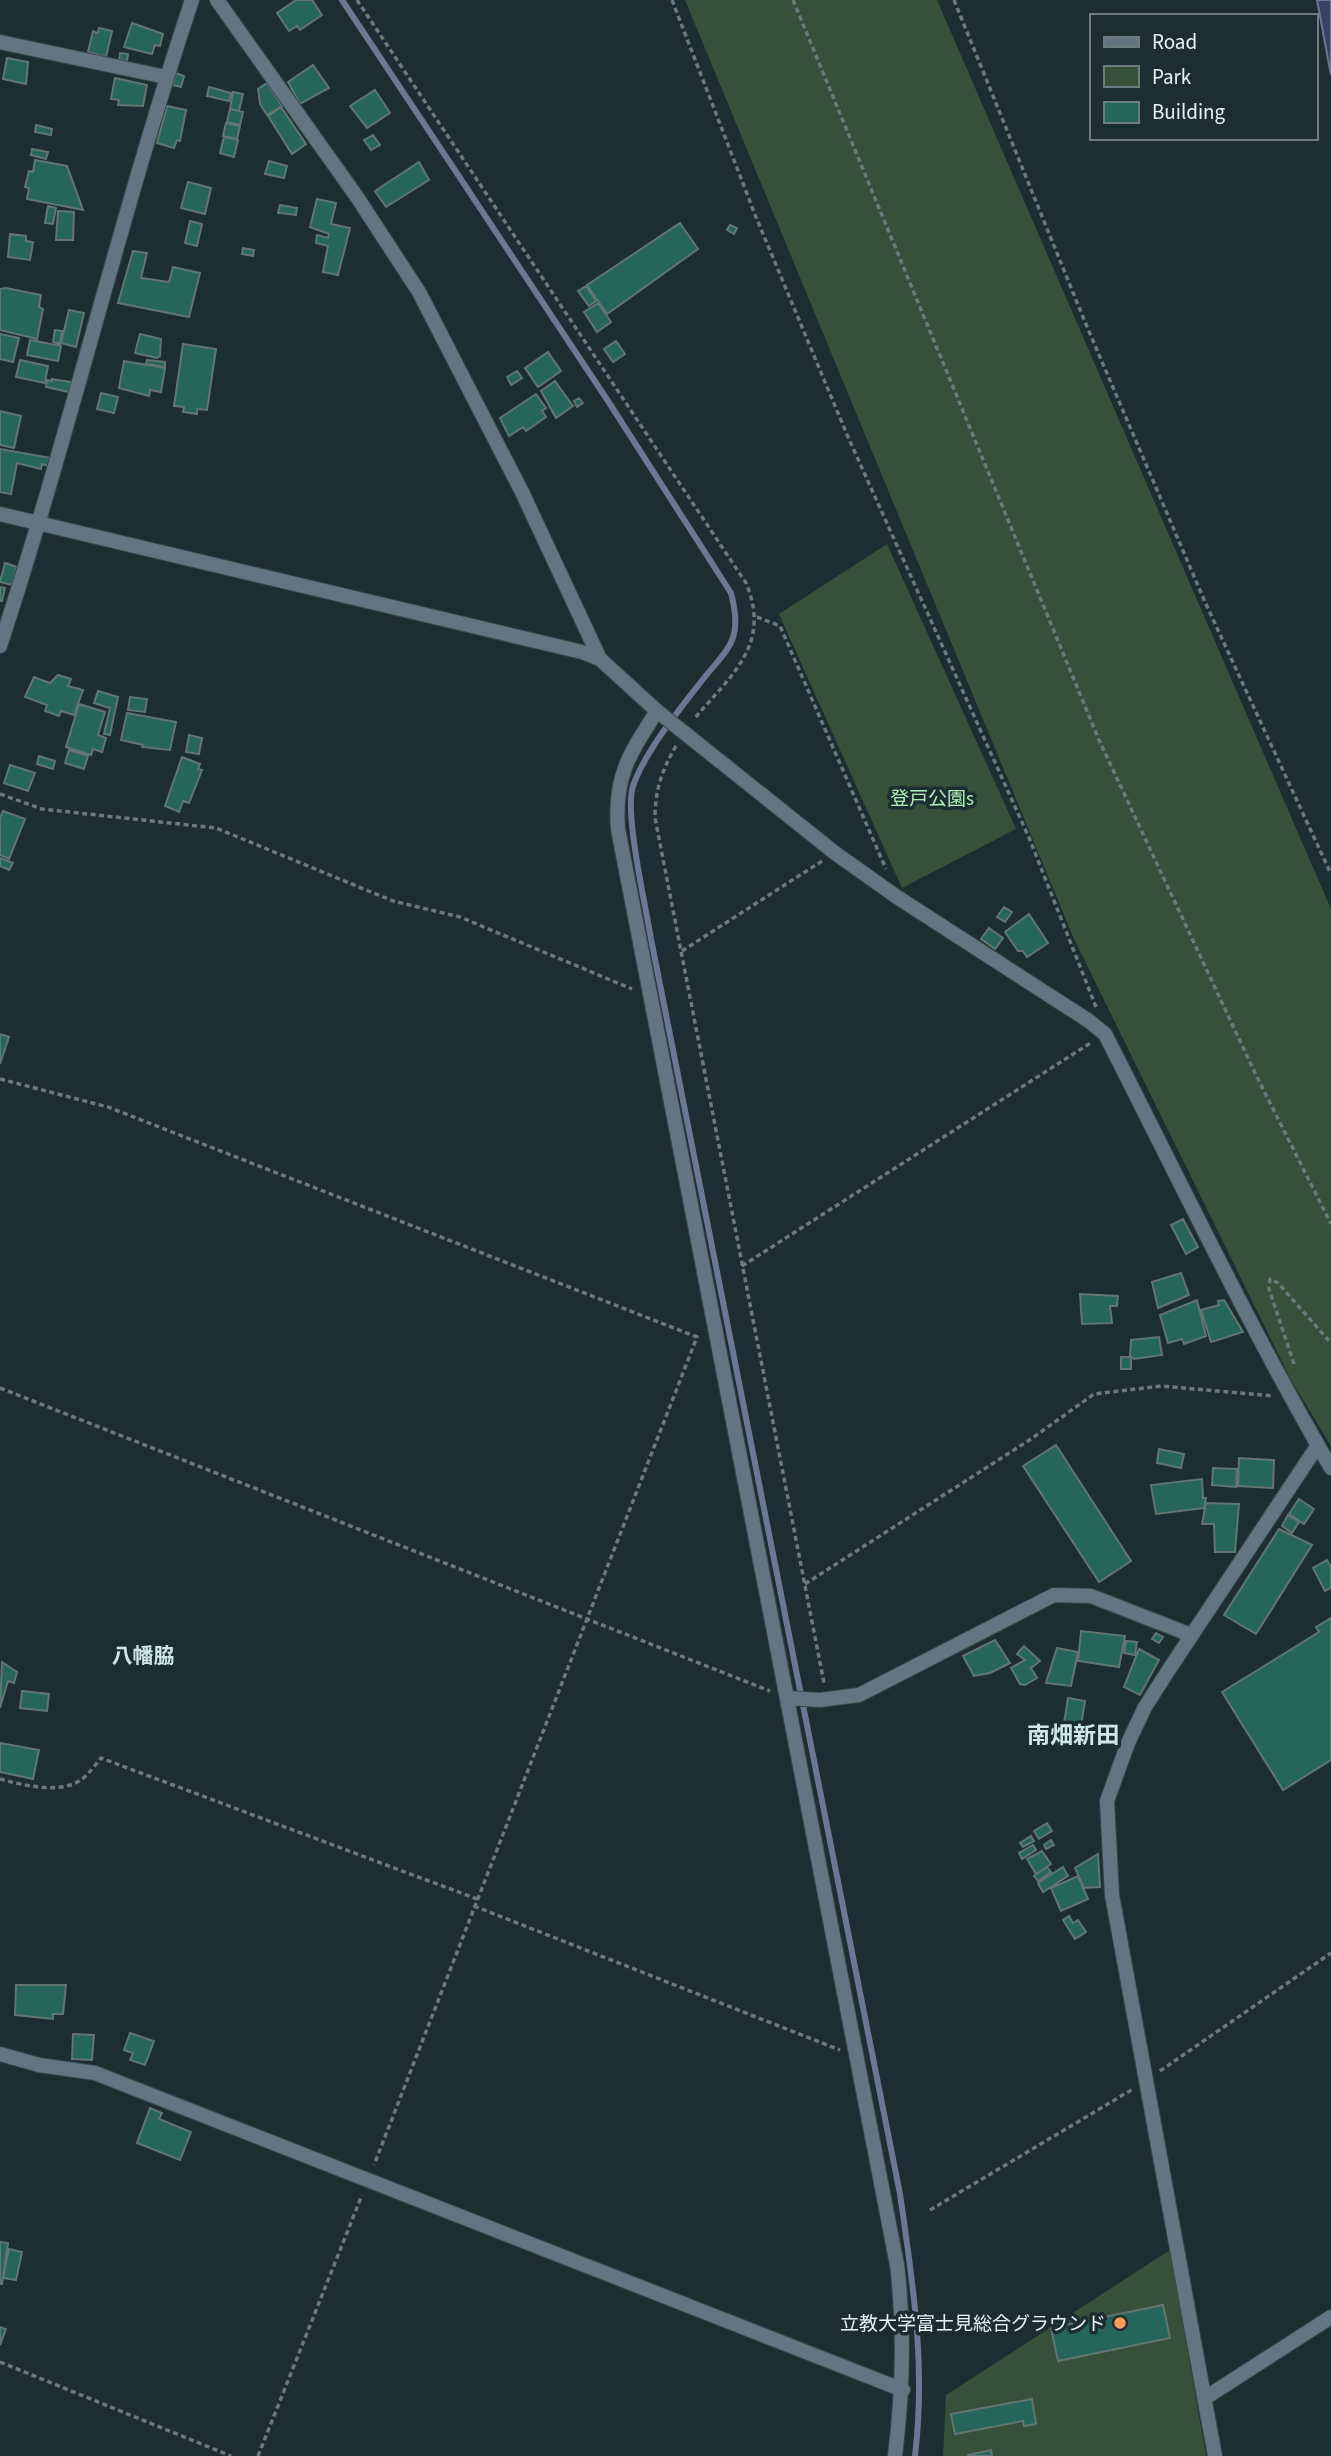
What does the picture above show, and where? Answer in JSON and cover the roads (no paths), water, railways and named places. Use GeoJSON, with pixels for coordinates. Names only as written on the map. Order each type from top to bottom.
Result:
{"type":"FeatureCollection","features":[{"type":"Feature","properties":{"kind":"street"},"geometry":{"type":"LineString","coordinates":[[0,646],[40,523],[166,77],[192,0]]}},
{"type":"Feature","properties":{"kind":"street"},"geometry":{"type":"LineString","coordinates":[[217,0],[357,198],[419,292],[506,459],[600,659],[657,712],[835,853],[1105,1034],[1289,1398],[1331,1468]]}},
{"type":"Feature","properties":{"kind":"street"},"geometry":{"type":"LineString","coordinates":[[0,42],[166,77]]}},
{"type":"Feature","properties":{"kind":"street"},"geometry":{"type":"LineString","coordinates":[[0,514],[568,649],[600,659]]}},
{"type":"Feature","properties":{"kind":"street"},"geometry":{"type":"LineString","coordinates":[[657,712],[627,757],[618,781],[618,829],[791,1699],[897,2265],[903,2328],[903,2390],[895,2456]]}},
{"type":"Feature","properties":{"kind":"street"},"geometry":{"type":"LineString","coordinates":[[1215,2456],[1112,1895],[1107,1801],[1145,1707],[1318,1446]]}},
{"type":"Feature","properties":{"kind":"street"},"geometry":{"type":"LineString","coordinates":[[791,1699],[859,1695],[1054,1595],[1091,1596],[1191,1635]]}},
{"type":"Feature","properties":{"kind":"street"},"geometry":{"type":"LineString","coordinates":[[0,2053],[38,2065],[96,2073],[903,2390]]}},
{"type":"Feature","properties":{"kind":"street"},"geometry":{"type":"LineString","coordinates":[[1205,2399],[1331,2317]]}},
{"type":"Feature","properties":{"kind":"water"},"geometry":{"type":"Polygon","coordinates":[[[1317,0],[1331,0],[1331,75],[1317,0]]]}},
{"type":"Feature","properties":{"kind":"waterway"},"geometry":{"type":"LineString","coordinates":[[342,0],[608,401],[731,593],[735,610],[734,634],[730,644],[672,719],[638,773],[633,786],[631,817],[651,939],[900,2194],[919,2357],[915,2456]]}},
{"type":"Feature","properties":{"kind":"place","name":"立教大学富士見総合グラウンド"},"geometry":{"type":"Point","coordinates":[1120,2323]}},
{"type":"Feature","properties":{"kind":"district","name":"八幡脇"},"geometry":{"type":"Point","coordinates":[143,1656]}},
{"type":"Feature","properties":{"kind":"district","name":"南畑新田"},"geometry":{"type":"Point","coordinates":[1073,1735]}},
{"type":"Feature","properties":{"kind":"park label","name":"登戸公園s"},"geometry":{"type":"Point","coordinates":[932,798]}}]}
